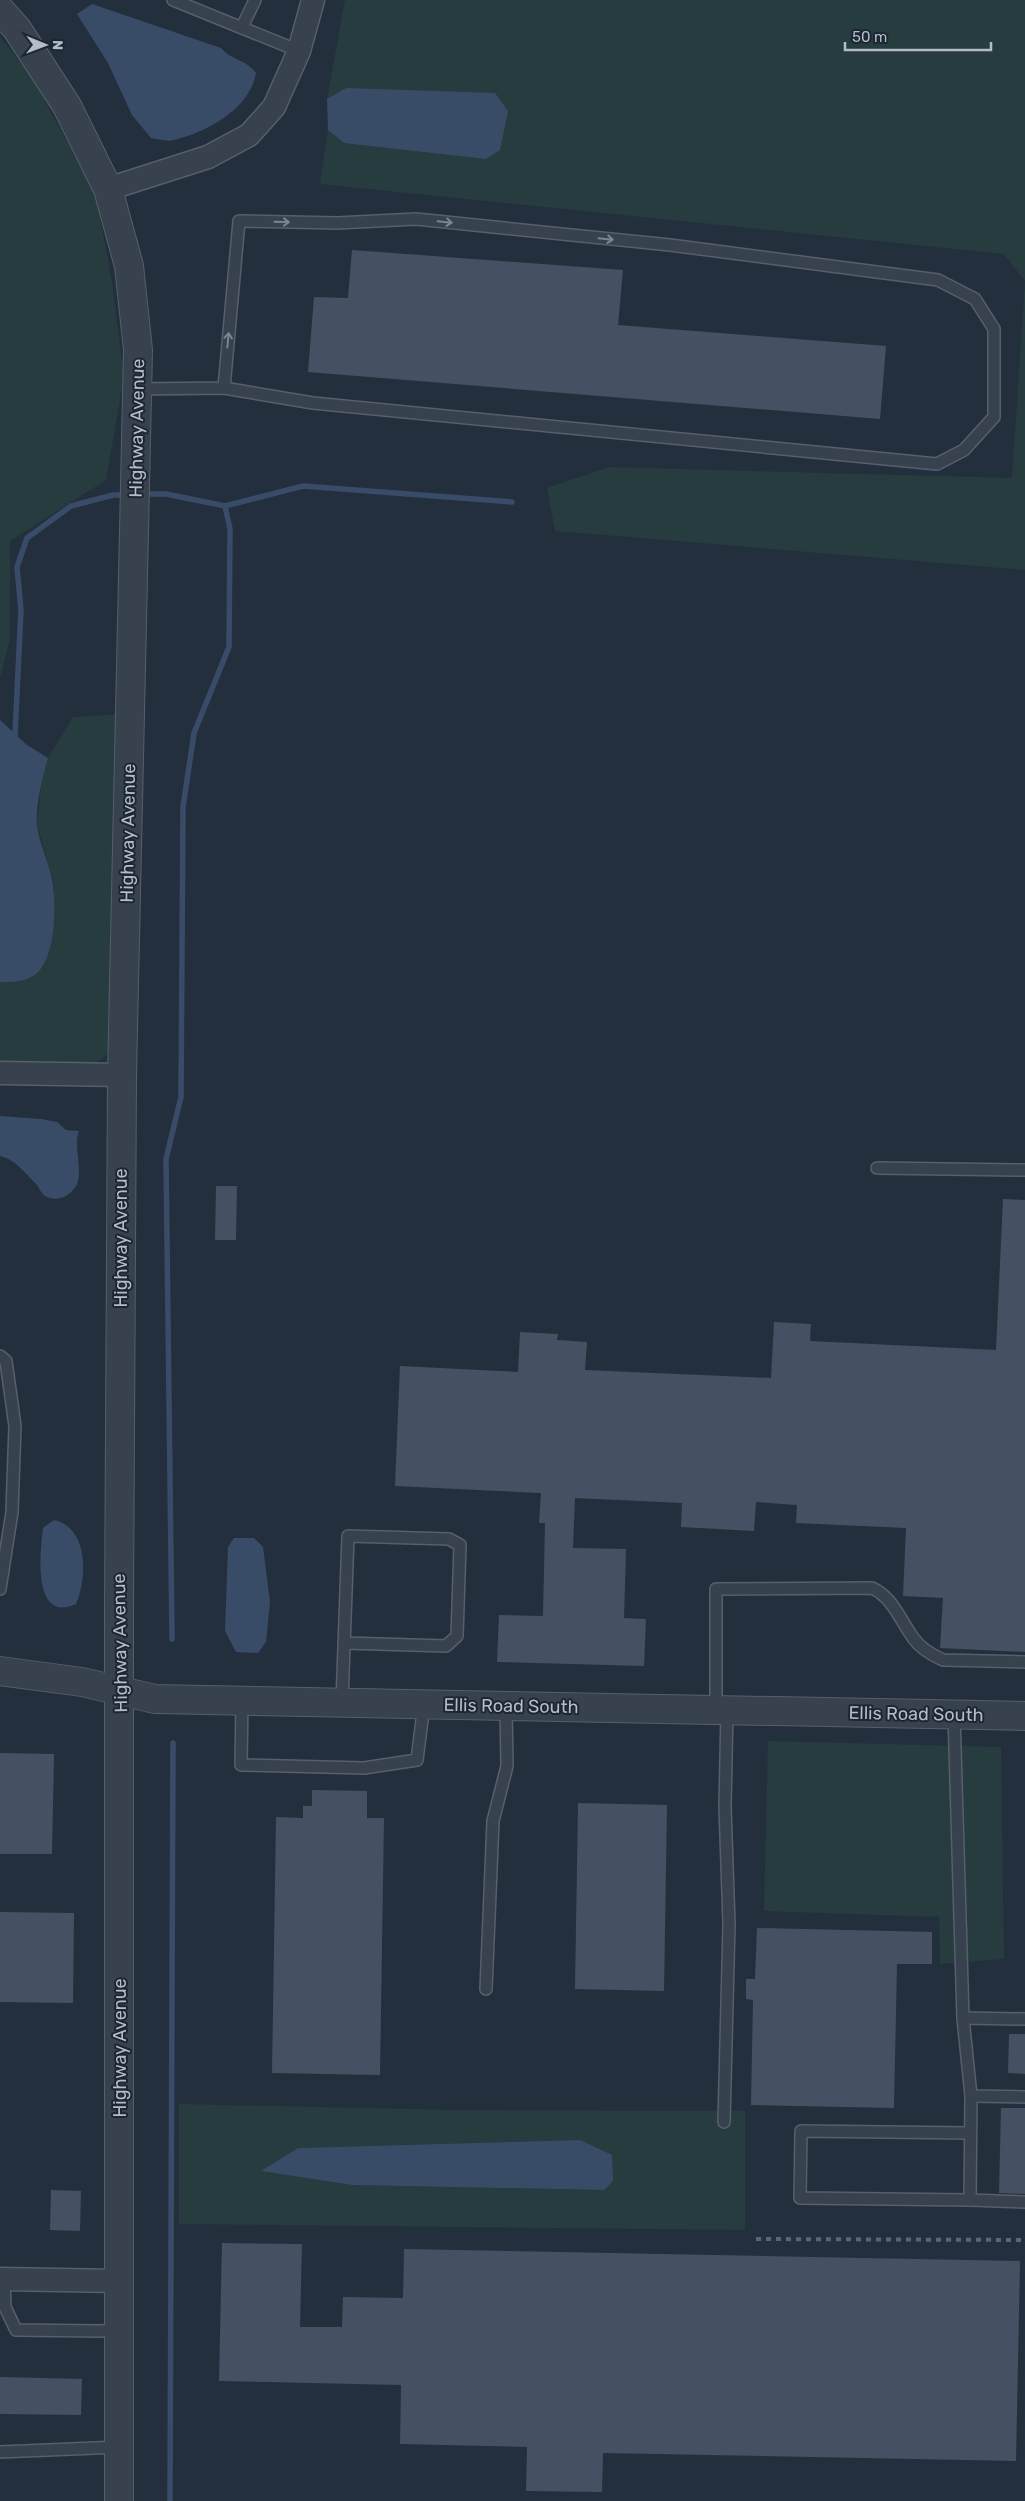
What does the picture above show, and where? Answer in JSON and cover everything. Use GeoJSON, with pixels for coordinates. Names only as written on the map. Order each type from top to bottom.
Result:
{"type":"FeatureCollection","features":[{"type":"Feature","properties":{"kind":"street"},"geometry":{"type":"LineString","coordinates":[[108,189],[208,157],[249,135],[274,107],[299,51],[313,0]]}},
{"type":"Feature","properties":{"kind":"street","name":"Highway Avenue"},"geometry":{"type":"LineString","coordinates":[[0,10],[17,29],[67,106],[108,189],[129,266],[135,310],[138,389],[122,1075],[118,1609],[120,1692],[119,2501]]}},
{"type":"Feature","properties":{"kind":"street"},"geometry":{"type":"LineString","coordinates":[[0,1073],[122,1075]]}},
{"type":"Feature","properties":{"kind":"street","name":"Ellis Road South"},"geometry":{"type":"LineString","coordinates":[[0,1671],[82,1682],[155,1699],[1025,1716]]}},
{"type":"Feature","properties":{"kind":"street"},"geometry":{"type":"LineString","coordinates":[[2,2279],[119,2281]]}},
{"type":"Feature","properties":{"kind":"lane"},"geometry":{"type":"LineString","coordinates":[[173,0],[299,51]]}},
{"type":"Feature","properties":{"kind":"lane"},"geometry":{"type":"LineString","coordinates":[[242,27],[255,0]]}},
{"type":"Feature","properties":{"kind":"lane"},"geometry":{"type":"LineString","coordinates":[[138,389],[224,388],[313,403],[937,464],[964,450],[994,417],[994,329],[975,299],[938,280],[670,245],[416,219],[336,222],[238,221],[224,388]]}},
{"type":"Feature","properties":{"kind":"lane"},"geometry":{"type":"LineString","coordinates":[[877,1168],[1025,1170]]}},
{"type":"Feature","properties":{"kind":"lane"},"geometry":{"type":"LineString","coordinates":[[0,1356],[6,1361],[15,1426],[12,1512],[0,1589]]}},
{"type":"Feature","properties":{"kind":"lane"},"geometry":{"type":"LineString","coordinates":[[342,1702],[348,1536],[448,1539],[460,1545],[458,1636],[446,1646],[345,1643]]}},
{"type":"Feature","properties":{"kind":"lane"},"geometry":{"type":"LineString","coordinates":[[724,2122],[729,1924],[716,1589],[872,1588],[882,1592],[915,1640],[931,1654],[943,1660],[1025,1662]]}},
{"type":"Feature","properties":{"kind":"lane"},"geometry":{"type":"LineString","coordinates":[[242,1700],[241,1765],[345,1768],[364,1768],[417,1760],[424,1704]]}},
{"type":"Feature","properties":{"kind":"lane"},"geometry":{"type":"LineString","coordinates":[[486,1989],[493,1821],[507,1766],[506,1706]]}},
{"type":"Feature","properties":{"kind":"lane"},"geometry":{"type":"LineString","coordinates":[[954,1715],[963,2018],[971,2096],[970,2200]]}},
{"type":"Feature","properties":{"kind":"lane"},"geometry":{"type":"LineString","coordinates":[[963,2018],[1025,2019]]}},
{"type":"Feature","properties":{"kind":"lane"},"geometry":{"type":"LineString","coordinates":[[971,2096],[1025,2097]]}},
{"type":"Feature","properties":{"kind":"lane"},"geometry":{"type":"LineString","coordinates":[[970,2133],[801,2131],[800,2198],[1025,2202]]}},
{"type":"Feature","properties":{"kind":"lane"},"geometry":{"type":"LineString","coordinates":[[2,2279],[5,2307],[16,2330],[119,2330]]}},
{"type":"Feature","properties":{"kind":"lane"},"geometry":{"type":"LineString","coordinates":[[0,2452],[119,2447]]}},
{"type":"Feature","properties":{"kind":"green space"},"geometry":{"type":"Polygon","coordinates":[[[345,0],[1025,0],[1025,281],[1004,254],[320,184],[328,130],[344,143],[346,88],[327,99],[345,0]]]}},
{"type":"Feature","properties":{"kind":"green space"},"geometry":{"type":"Polygon","coordinates":[[[0,37],[32,77],[96,196],[112,281],[124,377],[106,480],[10,541],[10,639],[0,678],[0,37]]]}},
{"type":"Feature","properties":{"kind":"green space"},"geometry":{"type":"Polygon","coordinates":[[[1025,281],[1025,570],[555,531],[547,488],[609,467],[1012,478],[1025,281]]]}},
{"type":"Feature","properties":{"kind":"green space"},"geometry":{"type":"Polygon","coordinates":[[[121,714],[115,1045],[101,1060],[92,1065],[0,1064],[0,982],[11,982],[55,913],[53,881],[37,824],[42,779],[48,758],[73,717],[121,714]]]}},
{"type":"Feature","properties":{"kind":"green space"},"geometry":{"type":"Polygon","coordinates":[[[768,1741],[1001,1747],[1004,1959],[940,1964],[939,1917],[764,1911],[768,1741]]]}},
{"type":"Feature","properties":{"kind":"green space"},"geometry":{"type":"Polygon","coordinates":[[[179,2104],[456,2110],[745,2111],[745,2230],[179,2224],[179,2104]],[[580,2140],[298,2148],[262,2171],[352,2185],[604,2190],[580,2140]]]}},
{"type":"Feature","properties":{"kind":"water"},"geometry":{"type":"Polygon","coordinates":[[[92,4],[221,48],[229,55],[248,65],[256,73],[252,86],[236,108],[213,125],[174,140],[165,141],[151,138],[132,115],[108,63],[77,14],[92,4]]]}},
{"type":"Feature","properties":{"kind":"water"},"geometry":{"type":"Polygon","coordinates":[[[346,88],[495,93],[508,111],[500,150],[486,159],[344,143],[328,130],[327,99],[346,88]]]}},
{"type":"Feature","properties":{"kind":"water"},"geometry":{"type":"Polygon","coordinates":[[[0,720],[27,745],[48,758],[38,800],[37,825],[54,890],[53,932],[46,959],[41,969],[29,978],[8,982],[0,982],[0,720]]]}},
{"type":"Feature","properties":{"kind":"water"},"geometry":{"type":"Polygon","coordinates":[[[0,1116],[57,1122],[66,1130],[79,1131],[77,1143],[79,1178],[71,1192],[63,1197],[54,1199],[45,1196],[20,1167],[11,1160],[0,1156],[0,1116]]]}},
{"type":"Feature","properties":{"kind":"water"},"geometry":{"type":"Polygon","coordinates":[[[54,1520],[65,1525],[74,1533],[82,1555],[82,1581],[76,1604],[62,1607],[52,1604],[45,1595],[42,1582],[41,1553],[43,1528],[54,1520]]]}},
{"type":"Feature","properties":{"kind":"water"},"geometry":{"type":"Polygon","coordinates":[[[234,1538],[254,1538],[263,1547],[270,1602],[266,1642],[258,1653],[236,1652],[225,1631],[228,1547],[234,1538]]]}},
{"type":"Feature","properties":{"kind":"water"},"geometry":{"type":"Polygon","coordinates":[[[580,2140],[612,2155],[613,2181],[604,2190],[352,2185],[261,2171],[298,2148],[580,2140]]]}},
{"type":"Feature","properties":{"kind":"building"},"geometry":{"type":"Polygon","coordinates":[[[352,250],[623,270],[618,325],[886,346],[880,419],[308,372],[314,297],[348,298],[352,250]]]}},
{"type":"Feature","properties":{"kind":"building"},"geometry":{"type":"Polygon","coordinates":[[[216,1186],[237,1186],[236,1240],[215,1240],[216,1186]]]}},
{"type":"Feature","properties":{"kind":"building"},"geometry":{"type":"Polygon","coordinates":[[[1003,1199],[1025,1200],[1025,1652],[940,1648],[943,1598],[903,1596],[906,1528],[796,1523],[797,1505],[756,1502],[754,1531],[681,1527],[682,1503],[575,1498],[573,1548],[626,1549],[624,1618],[646,1619],[644,1666],[497,1662],[499,1615],[543,1616],[545,1523],[539,1523],[541,1493],[395,1486],[400,1366],[518,1372],[520,1332],[558,1334],[557,1340],[587,1342],[585,1370],[771,1378],[774,1322],[811,1324],[810,1341],[996,1350],[1003,1199]]]}},
{"type":"Feature","properties":{"kind":"building"},"geometry":{"type":"Polygon","coordinates":[[[0,1753],[54,1754],[52,1854],[0,1854],[0,1753]]]}},
{"type":"Feature","properties":{"kind":"building"},"geometry":{"type":"Polygon","coordinates":[[[312,1790],[367,1791],[367,1818],[384,1818],[380,2075],[272,2073],[276,1817],[303,1818],[303,1806],[312,1806],[312,1790]]]}},
{"type":"Feature","properties":{"kind":"building"},"geometry":{"type":"Polygon","coordinates":[[[578,1803],[667,1805],[664,1991],[575,1989],[578,1803]]]}},
{"type":"Feature","properties":{"kind":"building"},"geometry":{"type":"Polygon","coordinates":[[[0,1912],[74,1913],[73,2003],[0,2002],[0,1912]]]}},
{"type":"Feature","properties":{"kind":"building"},"geometry":{"type":"Polygon","coordinates":[[[757,1928],[932,1932],[932,1964],[897,1964],[894,2108],[751,2105],[753,2000],[746,1999],[746,1979],[755,1979],[757,1928]]]}},
{"type":"Feature","properties":{"kind":"building"},"geometry":{"type":"Polygon","coordinates":[[[1009,2034],[1025,2034],[1025,2074],[1008,2073],[1009,2034]]]}},
{"type":"Feature","properties":{"kind":"building"},"geometry":{"type":"Polygon","coordinates":[[[1001,2108],[1025,2108],[1025,2194],[999,2193],[1001,2108]]]}},
{"type":"Feature","properties":{"kind":"building"},"geometry":{"type":"Polygon","coordinates":[[[51,2190],[81,2191],[80,2231],[50,2230],[51,2190]]]}},
{"type":"Feature","properties":{"kind":"building"},"geometry":{"type":"Polygon","coordinates":[[[222,2243],[302,2244],[300,2327],[342,2327],[343,2297],[403,2298],[404,2249],[1020,2261],[1016,2461],[603,2453],[602,2492],[526,2491],[527,2447],[400,2444],[401,2385],[219,2381],[222,2243]]]}},
{"type":"Feature","properties":{"kind":"building"},"geometry":{"type":"Polygon","coordinates":[[[0,2377],[82,2379],[81,2415],[0,2414],[0,2377]]]}},
{"type":"Feature","properties":{"kind":"waterway"},"geometry":{"type":"LineString","coordinates":[[225,506],[303,486],[512,502]]}},
{"type":"Feature","properties":{"kind":"waterway"},"geometry":{"type":"LineString","coordinates":[[142,494],[166,494],[225,506],[230,529],[229,647],[194,733],[183,807],[181,1097],[166,1159],[172,1639]]}},
{"type":"Feature","properties":{"kind":"waterway"},"geometry":{"type":"LineString","coordinates":[[15,735],[21,610],[17,567],[27,538],[71,506],[113,495],[127,495]]}},
{"type":"Feature","properties":{"kind":"waterway"},"geometry":{"type":"LineString","coordinates":[[170,2501],[173,1743]]}},
{"type":"Feature","properties":{"kind":"railway"},"geometry":{"type":"LineString","coordinates":[[756,2239],[1025,2240]]}}]}
